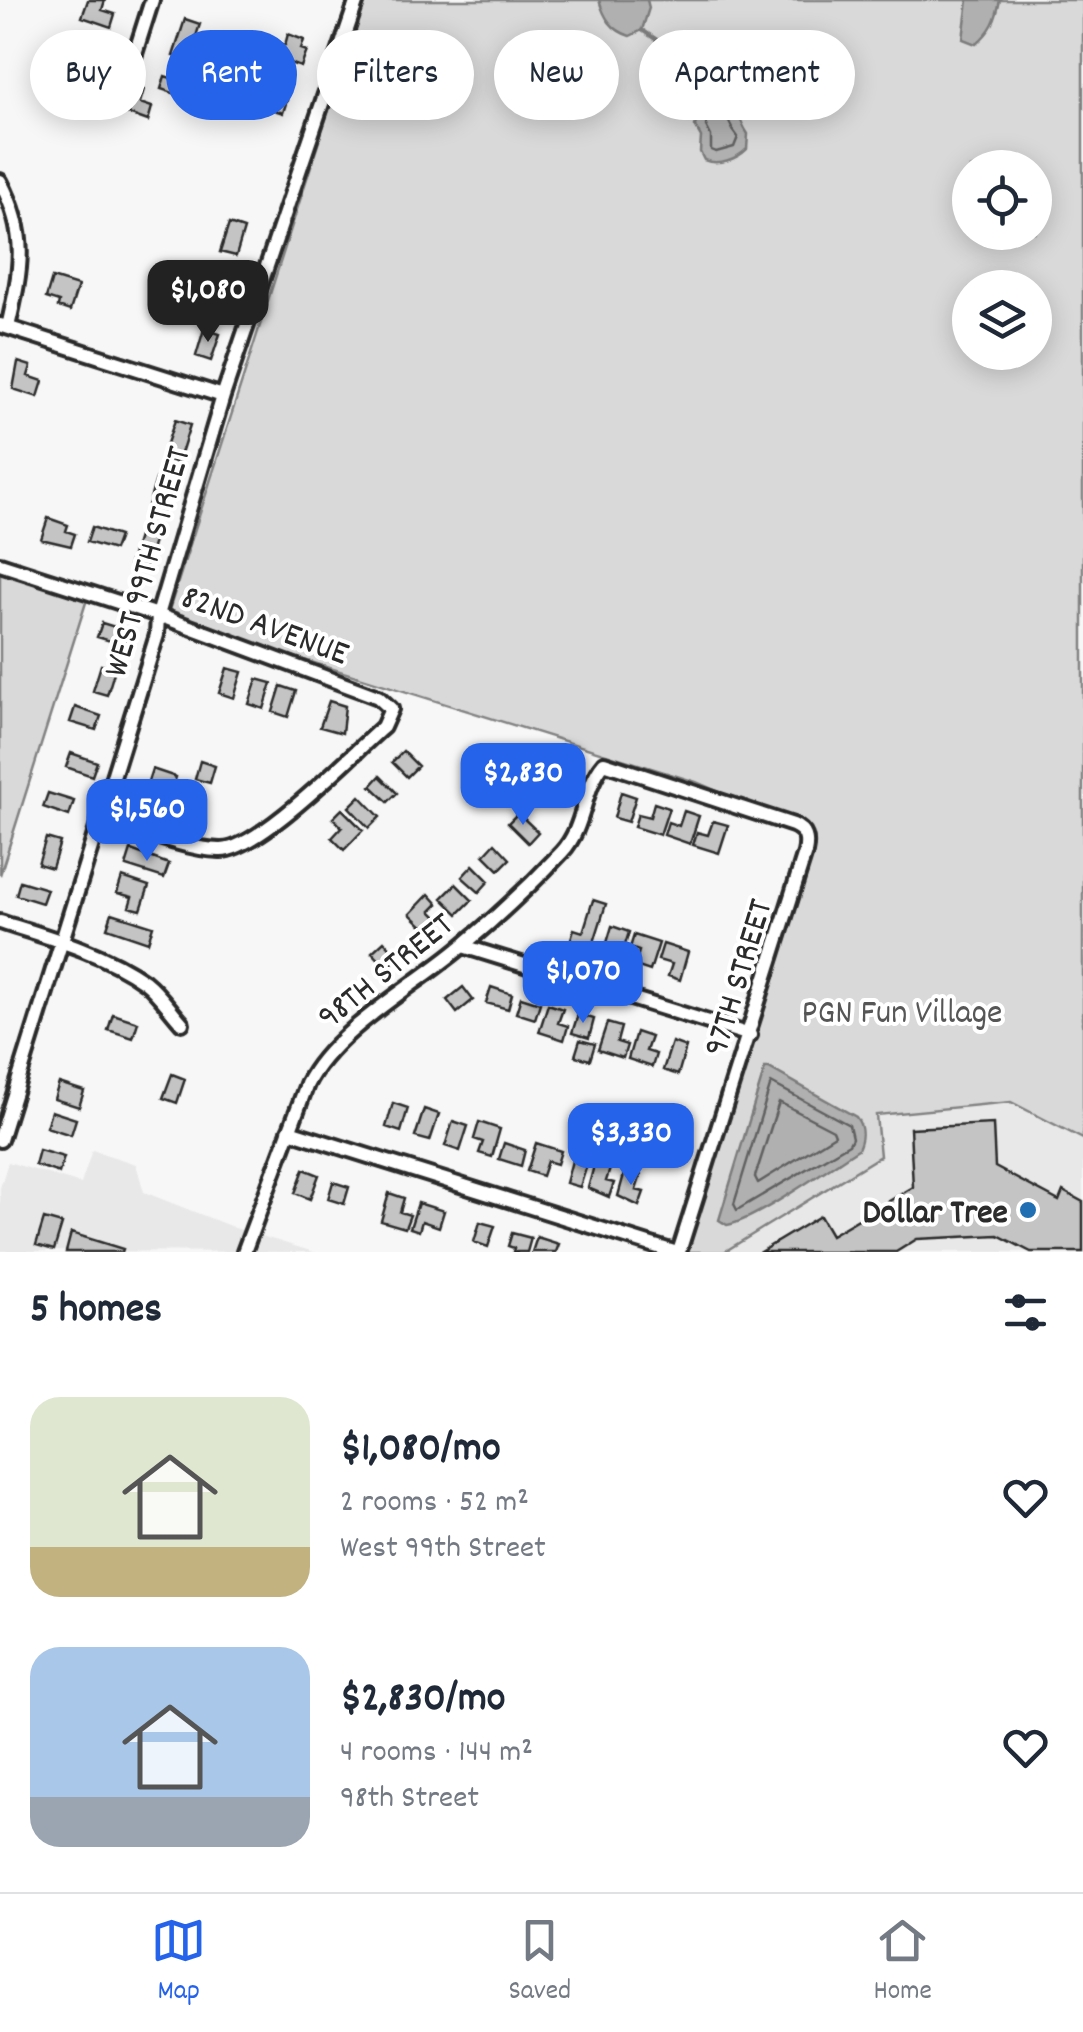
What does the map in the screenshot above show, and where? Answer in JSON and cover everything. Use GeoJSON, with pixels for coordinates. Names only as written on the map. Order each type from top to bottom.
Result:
{"type":"FeatureCollection","features":[{"type":"Feature","properties":{"kind":"street"},"geometry":{"type":"LineString","coordinates":[[143,30],[152,0]]}},
{"type":"Feature","properties":{"kind":"street","name":"WEST 99TH STREET"},"geometry":{"type":"LineString","coordinates":[[0,1140],[157,635],[158,615],[223,396],[357,0]]}},
{"type":"Feature","properties":{"kind":"street"},"geometry":{"type":"LineString","coordinates":[[0,180],[14,207],[22,241],[22,267],[4,326],[223,396]]}},
{"type":"Feature","properties":{"kind":"street","name":"82ND AVENUE"},"geometry":{"type":"LineString","coordinates":[[0,564],[158,615],[378,697],[390,709],[383,727],[263,833],[234,849],[203,848],[102,816]]}},
{"type":"Feature","properties":{"kind":"street","name":"97TH STREET"},"geometry":{"type":"LineString","coordinates":[[604,763],[793,825],[805,834],[805,853],[750,1036],[676,1252]]}},
{"type":"Feature","properties":{"kind":"street","name":"98TH STREET"},"geometry":{"type":"LineString","coordinates":[[244,1252],[313,1073],[326,1055],[463,946],[565,849],[580,823],[593,775],[604,763]]}},
{"type":"Feature","properties":{"kind":"street"},"geometry":{"type":"LineString","coordinates":[[0,922],[62,941],[146,983],[182,1023]]}},
{"type":"Feature","properties":{"kind":"street"},"geometry":{"type":"LineString","coordinates":[[463,946],[750,1036]]}},
{"type":"Feature","properties":{"kind":"street"},"geometry":{"type":"LineString","coordinates":[[290,1130],[676,1252]]}},
{"type":"Feature","properties":{"kind":"shaded area"},"geometry":{"type":"Polygon","coordinates":[[[1011,1102],[1083,1139],[1083,1252],[724,1252],[880,1157],[877,1109],[1011,1102]]]}},
{"type":"Feature","properties":{"kind":"shaded area"},"geometry":{"type":"Polygon","coordinates":[[[92,1150],[136,1164],[144,1192],[235,1228],[314,1252],[0,1251],[0,1188],[8,1162],[81,1184],[92,1150]]]}},
{"type":"Feature","properties":{"kind":"green space","name":"PGN Fun Village"},"geometry":{"type":"Polygon","coordinates":[[[364,0],[1083,0],[1083,1139],[1011,1102],[876,1115],[880,1156],[724,1252],[685,1252],[804,884],[812,842],[757,808],[696,782],[186,623],[169,610],[326,120],[474,120],[474,30],[354,30],[364,0]]]}},
{"type":"Feature","properties":{"kind":"green space"},"geometry":{"type":"Polygon","coordinates":[[[0,568],[88,596],[0,875],[0,568]]]}},
{"type":"Feature","properties":{"kind":"water"},"geometry":{"type":"Polygon","coordinates":[[[599,0],[647,0],[649,8],[642,30],[630,36],[606,17],[599,0]]]}},
{"type":"Feature","properties":{"kind":"water"},"geometry":{"type":"Polygon","coordinates":[[[968,0],[1000,0],[992,24],[976,44],[963,39],[968,0]]]}},
{"type":"Feature","properties":{"kind":"water"},"geometry":{"type":"Polygon","coordinates":[[[697,120],[741,120],[748,134],[747,149],[721,162],[704,160],[697,120]]]}},
{"type":"Feature","properties":{"kind":"water"},"geometry":{"type":"Polygon","coordinates":[[[765,1068],[856,1117],[861,1141],[858,1149],[792,1192],[727,1225],[719,1220],[765,1068]]]}},
{"type":"Feature","properties":{"kind":"building"},"geometry":{"type":"Polygon","coordinates":[[[88,0],[105,0],[102,10],[115,14],[111,27],[82,17],[88,0]]]}},
{"type":"Feature","properties":{"kind":"building"},"geometry":{"type":"Polygon","coordinates":[[[185,19],[200,24],[198,30],[181,30],[185,19]]]}},
{"type":"Feature","properties":{"kind":"building"},"geometry":{"type":"Polygon","coordinates":[[[297,37],[304,40],[301,49],[307,51],[301,67],[297,66],[297,37]]]}},
{"type":"Feature","properties":{"kind":"building"},"geometry":{"type":"Polygon","coordinates":[[[229,224],[244,229],[236,256],[220,252],[229,224]]]}},
{"type":"Feature","properties":{"kind":"building"},"geometry":{"type":"Polygon","coordinates":[[[211,267],[226,272],[217,299],[202,294],[211,267]]]}},
{"type":"Feature","properties":{"kind":"building"},"geometry":{"type":"Polygon","coordinates":[[[52,278],[78,286],[70,311],[46,298],[52,278]]]}},
{"type":"Feature","properties":{"kind":"building"},"geometry":{"type":"Polygon","coordinates":[[[204,329],[220,334],[211,361],[196,356],[204,329]]]}},
{"type":"Feature","properties":{"kind":"building"},"geometry":{"type":"Polygon","coordinates":[[[18,362],[31,366],[28,376],[43,381],[38,397],[13,389],[18,362]]]}},
{"type":"Feature","properties":{"kind":"building"},"geometry":{"type":"Polygon","coordinates":[[[175,420],[190,425],[178,463],[162,458],[175,420]]]}},
{"type":"Feature","properties":{"kind":"building"},"geometry":{"type":"Polygon","coordinates":[[[156,479],[172,484],[163,511],[148,506],[156,479]]]}},
{"type":"Feature","properties":{"kind":"building"},"geometry":{"type":"Polygon","coordinates":[[[48,518],[68,525],[66,531],[75,534],[71,546],[41,539],[48,518]]]}},
{"type":"Feature","properties":{"kind":"building"},"geometry":{"type":"Polygon","coordinates":[[[92,527],[119,536],[114,550],[87,542],[92,527]]]}},
{"type":"Feature","properties":{"kind":"building"},"geometry":{"type":"Polygon","coordinates":[[[141,527],[157,532],[145,570],[129,565],[141,527]]]}},
{"type":"Feature","properties":{"kind":"building"},"geometry":{"type":"Polygon","coordinates":[[[102,623],[128,631],[124,645],[97,637],[102,623]]]}},
{"type":"Feature","properties":{"kind":"building"},"geometry":{"type":"Polygon","coordinates":[[[101,665],[115,669],[107,695],[93,691],[101,665]]]}},
{"type":"Feature","properties":{"kind":"building"},"geometry":{"type":"Polygon","coordinates":[[[227,668],[242,672],[234,698],[219,693],[227,668]]]}},
{"type":"Feature","properties":{"kind":"building"},"geometry":{"type":"Polygon","coordinates":[[[257,679],[272,683],[264,709],[249,704],[257,679]]]}},
{"type":"Feature","properties":{"kind":"building"},"geometry":{"type":"Polygon","coordinates":[[[281,686],[296,691],[288,717],[273,712],[281,686]]]}},
{"type":"Feature","properties":{"kind":"building"},"geometry":{"type":"Polygon","coordinates":[[[329,701],[345,706],[342,733],[320,727],[329,701]]]}},
{"type":"Feature","properties":{"kind":"building"},"geometry":{"type":"Polygon","coordinates":[[[75,707],[101,716],[96,730],[70,722],[75,707]]]}},
{"type":"Feature","properties":{"kind":"building"},"geometry":{"type":"Polygon","coordinates":[[[403,751],[418,766],[407,777],[392,762],[403,751]]]}},
{"type":"Feature","properties":{"kind":"building"},"geometry":{"type":"Polygon","coordinates":[[[71,753],[97,762],[92,776],[66,767],[71,753]]]}},
{"type":"Feature","properties":{"kind":"building"},"geometry":{"type":"Polygon","coordinates":[[[200,761],[215,766],[210,783],[195,779],[200,761]]]}},
{"type":"Feature","properties":{"kind":"building"},"geometry":{"type":"Polygon","coordinates":[[[152,769],[176,777],[172,790],[162,787],[158,801],[143,797],[152,769]]]}},
{"type":"Feature","properties":{"kind":"building"},"geometry":{"type":"Polygon","coordinates":[[[380,776],[397,793],[388,802],[371,786],[380,776]]]}},
{"type":"Feature","properties":{"kind":"building"},"geometry":{"type":"Polygon","coordinates":[[[180,789],[199,795],[193,812],[175,806],[180,789]]]}},
{"type":"Feature","properties":{"kind":"building"},"geometry":{"type":"Polygon","coordinates":[[[621,792],[636,797],[628,822],[614,818],[621,792]]]}},
{"type":"Feature","properties":{"kind":"building"},"geometry":{"type":"Polygon","coordinates":[[[48,793],[74,801],[69,816],[43,807],[48,793]]]}},
{"type":"Feature","properties":{"kind":"building"},"geometry":{"type":"Polygon","coordinates":[[[360,796],[380,817],[369,828],[349,807],[360,796]]]}},
{"type":"Feature","properties":{"kind":"building"},"geometry":{"type":"Polygon","coordinates":[[[654,803],[669,808],[660,835],[634,827],[638,814],[650,817],[654,803]]]}},
{"type":"Feature","properties":{"kind":"building"},"geometry":{"type":"Polygon","coordinates":[[[342,809],[363,830],[344,850],[332,838],[342,827],[333,818],[342,809]]]}},
{"type":"Feature","properties":{"kind":"building"},"geometry":{"type":"Polygon","coordinates":[[[684,811],[699,816],[690,844],[664,835],[668,822],[679,826],[684,811]]]}},
{"type":"Feature","properties":{"kind":"building"},"geometry":{"type":"Polygon","coordinates":[[[518,813],[538,832],[528,843],[508,823],[518,813]]]}},
{"type":"Feature","properties":{"kind":"building"},"geometry":{"type":"Polygon","coordinates":[[[713,821],[728,825],[719,853],[693,845],[697,832],[708,835],[713,821]]]}},
{"type":"Feature","properties":{"kind":"building"},"geometry":{"type":"Polygon","coordinates":[[[46,838],[60,842],[52,868],[38,864],[46,838]]]}},
{"type":"Feature","properties":{"kind":"building"},"geometry":{"type":"Polygon","coordinates":[[[495,843],[510,859],[499,870],[484,855],[495,843]]]}},
{"type":"Feature","properties":{"kind":"building"},"geometry":{"type":"Polygon","coordinates":[[[131,850],[169,864],[164,878],[126,866],[131,850]]]}},
{"type":"Feature","properties":{"kind":"building"},"geometry":{"type":"Polygon","coordinates":[[[473,865],[489,881],[479,892],[462,877],[473,865]]]}},
{"type":"Feature","properties":{"kind":"building"},"geometry":{"type":"Polygon","coordinates":[[[122,877],[149,886],[141,910],[129,907],[132,897],[117,893],[122,877]]]}},
{"type":"Feature","properties":{"kind":"building"},"geometry":{"type":"Polygon","coordinates":[[[20,881],[47,889],[42,903],[16,895],[20,881]]]}},
{"type":"Feature","properties":{"kind":"building"},"geometry":{"type":"Polygon","coordinates":[[[456,884],[472,900],[458,914],[442,898],[456,884]]]}},
{"type":"Feature","properties":{"kind":"building"},"geometry":{"type":"Polygon","coordinates":[[[429,894],[438,904],[431,911],[442,922],[431,934],[410,914],[429,894]]]}},
{"type":"Feature","properties":{"kind":"building"},"geometry":{"type":"Polygon","coordinates":[[[593,900],[606,904],[591,952],[569,945],[574,929],[583,932],[593,900]]]}},
{"type":"Feature","properties":{"kind":"building"},"geometry":{"type":"Polygon","coordinates":[[[112,913],[153,926],[148,942],[107,928],[112,913]]]}},
{"type":"Feature","properties":{"kind":"building"},"geometry":{"type":"Polygon","coordinates":[[[612,926],[629,932],[621,958],[604,953],[612,926]]]}},
{"type":"Feature","properties":{"kind":"building"},"geometry":{"type":"Polygon","coordinates":[[[634,935],[659,943],[650,971],[635,966],[639,951],[630,948],[634,935]]]}},
{"type":"Feature","properties":{"kind":"building"},"geometry":{"type":"Polygon","coordinates":[[[384,941],[399,957],[387,968],[372,952],[384,941]]]}},
{"type":"Feature","properties":{"kind":"building"},"geometry":{"type":"Polygon","coordinates":[[[663,944],[688,952],[680,980],[668,976],[672,964],[658,960],[663,944]]]}},
{"type":"Feature","properties":{"kind":"building"},"geometry":{"type":"Polygon","coordinates":[[[463,987],[473,1000],[457,1013],[447,1000],[463,987]]]}},
{"type":"Feature","properties":{"kind":"building"},"geometry":{"type":"Polygon","coordinates":[[[491,987],[512,994],[508,1009],[486,1003],[491,987]]]}},
{"type":"Feature","properties":{"kind":"building"},"geometry":{"type":"Polygon","coordinates":[[[521,997],[540,1003],[535,1019],[516,1013],[521,997]]]}},
{"type":"Feature","properties":{"kind":"building"},"geometry":{"type":"Polygon","coordinates":[[[548,1004],[563,1009],[558,1023],[568,1026],[564,1040],[539,1032],[548,1004]]]}},
{"type":"Feature","properties":{"kind":"building"},"geometry":{"type":"Polygon","coordinates":[[[113,1014],[138,1022],[133,1038],[108,1030],[113,1014]]]}},
{"type":"Feature","properties":{"kind":"building"},"geometry":{"type":"Polygon","coordinates":[[[578,1014],[594,1019],[589,1038],[572,1033],[578,1014]]]}},
{"type":"Feature","properties":{"kind":"building"},"geometry":{"type":"Polygon","coordinates":[[[607,1023],[621,1027],[617,1042],[627,1045],[623,1058],[598,1050],[607,1023]]]}},
{"type":"Feature","properties":{"kind":"building"},"geometry":{"type":"Polygon","coordinates":[[[636,1032],[651,1037],[646,1051],[656,1054],[652,1067],[628,1059],[636,1032]]]}},
{"type":"Feature","properties":{"kind":"building"},"geometry":{"type":"Polygon","coordinates":[[[580,1040],[595,1044],[590,1060],[575,1056],[580,1040]]]}},
{"type":"Feature","properties":{"kind":"building"},"geometry":{"type":"Polygon","coordinates":[[[672,1042],[686,1047],[678,1075],[663,1070],[672,1042]]]}},
{"type":"Feature","properties":{"kind":"building"},"geometry":{"type":"Polygon","coordinates":[[[172,1074],[185,1079],[177,1103],[163,1098],[172,1074]]]}},
{"type":"Feature","properties":{"kind":"building"},"geometry":{"type":"Polygon","coordinates":[[[59,1083],[84,1091],[79,1107],[54,1099],[59,1083]]]}},
{"type":"Feature","properties":{"kind":"building"},"geometry":{"type":"Polygon","coordinates":[[[393,1103],[408,1108],[401,1132],[386,1127],[393,1103]]]}},
{"type":"Feature","properties":{"kind":"building"},"geometry":{"type":"Polygon","coordinates":[[[424,1109],[439,1114],[430,1141],[415,1137],[424,1109]]]}},
{"type":"Feature","properties":{"kind":"building"},"geometry":{"type":"Polygon","coordinates":[[[51,1111],[76,1119],[71,1135],[46,1127],[51,1111]]]}},
{"type":"Feature","properties":{"kind":"building"},"geometry":{"type":"Polygon","coordinates":[[[453,1121],[468,1126],[460,1151],[445,1146],[453,1121]]]}},
{"type":"Feature","properties":{"kind":"building"},"geometry":{"type":"Polygon","coordinates":[[[479,1122],[500,1129],[492,1157],[479,1153],[483,1142],[474,1139],[479,1122]]]}},
{"type":"Feature","properties":{"kind":"building"},"geometry":{"type":"Polygon","coordinates":[[[993,1124],[995,1167],[1059,1201],[1063,1191],[1083,1202],[1083,1252],[1031,1252],[998,1235],[917,1239],[896,1252],[760,1252],[820,1216],[831,1235],[913,1187],[910,1128],[993,1124]]]}},
{"type":"Feature","properties":{"kind":"building"},"geometry":{"type":"Polygon","coordinates":[[[504,1143],[525,1150],[521,1166],[499,1159],[504,1143]]]}},
{"type":"Feature","properties":{"kind":"building"},"geometry":{"type":"Polygon","coordinates":[[[536,1143],[561,1151],[557,1164],[547,1161],[542,1176],[527,1171],[536,1143]]]}},
{"type":"Feature","properties":{"kind":"building"},"geometry":{"type":"Polygon","coordinates":[[[39,1150],[64,1157],[59,1173],[35,1165],[39,1150]]]}},
{"type":"Feature","properties":{"kind":"building"},"geometry":{"type":"Polygon","coordinates":[[[573,1157],[588,1162],[580,1187],[566,1183],[573,1157]]]}},
{"type":"Feature","properties":{"kind":"building"},"geometry":{"type":"Polygon","coordinates":[[[595,1162],[611,1166],[606,1181],[614,1183],[609,1197],[588,1188],[595,1162]]]}},
{"type":"Feature","properties":{"kind":"building"},"geometry":{"type":"Polygon","coordinates":[[[304,1169],[319,1175],[310,1199],[295,1193],[304,1169]]]}},
{"type":"Feature","properties":{"kind":"building"},"geometry":{"type":"Polygon","coordinates":[[[625,1171],[641,1175],[636,1190],[644,1192],[639,1206],[618,1196],[625,1171]]]}},
{"type":"Feature","properties":{"kind":"building"},"geometry":{"type":"Polygon","coordinates":[[[333,1182],[349,1187],[344,1204],[328,1199],[333,1182]]]}},
{"type":"Feature","properties":{"kind":"building"},"geometry":{"type":"Polygon","coordinates":[[[389,1193],[404,1198],[400,1212],[410,1215],[405,1228],[381,1221],[389,1193]]]}},
{"type":"Feature","properties":{"kind":"building"},"geometry":{"type":"Polygon","coordinates":[[[418,1203],[444,1211],[439,1227],[422,1221],[419,1231],[410,1228],[418,1203]]]}},
{"type":"Feature","properties":{"kind":"building"},"geometry":{"type":"Polygon","coordinates":[[[44,1219],[62,1224],[54,1250],[36,1245],[44,1219]]]}},
{"type":"Feature","properties":{"kind":"building"},"geometry":{"type":"Polygon","coordinates":[[[480,1222],[495,1226],[488,1247],[474,1242],[480,1222]]]}},
{"type":"Feature","properties":{"kind":"building"},"geometry":{"type":"Polygon","coordinates":[[[71,1233],[123,1249],[122,1252],[66,1252],[71,1233]]]}},
{"type":"Feature","properties":{"kind":"building"},"geometry":{"type":"Polygon","coordinates":[[[512,1233],[531,1238],[527,1252],[513,1252],[514,1248],[508,1246],[512,1233]]]}},
{"type":"Feature","properties":{"kind":"building"},"geometry":{"type":"Polygon","coordinates":[[[537,1237],[559,1244],[556,1252],[532,1252],[537,1237]]]}},
{"type":"Feature","properties":{"kind":"place","name":"Dollar Tree"},"geometry":{"type":"Point","coordinates":[1028,1210]}}]}
